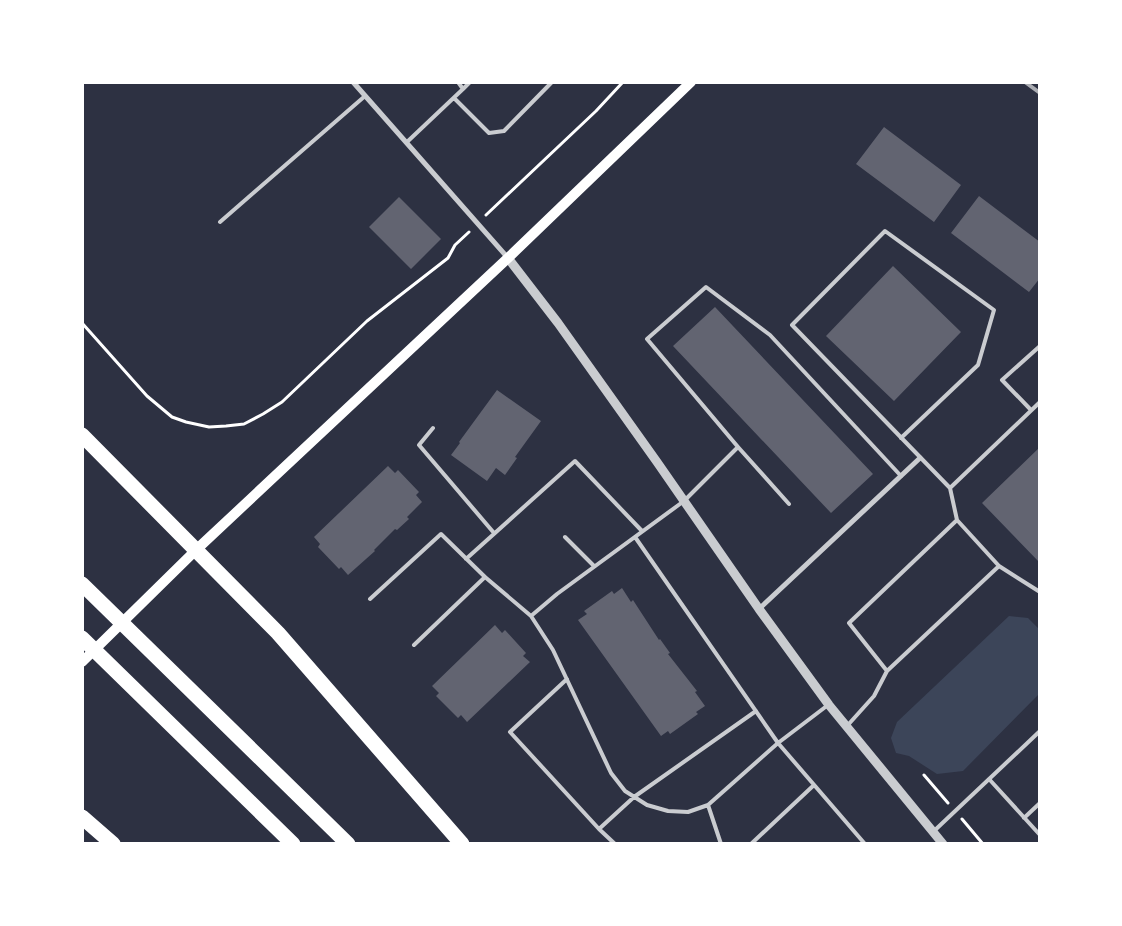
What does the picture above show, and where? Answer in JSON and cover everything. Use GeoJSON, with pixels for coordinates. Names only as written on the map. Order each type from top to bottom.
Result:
{"type":"FeatureCollection","features":[{"type":"Feature","properties":{"kind":"highway"},"geometry":{"type":"LineString","coordinates":[[82,435],[278,633],[462,844]]}},
{"type":"Feature","properties":{"kind":"highway"},"geometry":{"type":"LineString","coordinates":[[82,584],[348,844]]}},
{"type":"Feature","properties":{"kind":"highway"},"geometry":{"type":"LineString","coordinates":[[82,638],[293,844]]}},
{"type":"Feature","properties":{"kind":"highway"},"geometry":{"type":"LineString","coordinates":[[82,817],[113,844]]}},
{"type":"Feature","properties":{"kind":"main road"},"geometry":{"type":"LineString","coordinates":[[82,662],[196,550],[508,258],[691,82]]}},
{"type":"Feature","properties":{"kind":"street"},"geometry":{"type":"LineString","coordinates":[[354,82],[508,258],[558,323],[759,609],[829,705],[943,844]]}},
{"type":"Feature","properties":{"kind":"street"},"geometry":{"type":"LineString","coordinates":[[759,609],[920,458]]}},
{"type":"Feature","properties":{"kind":"lane"},"geometry":{"type":"LineString","coordinates":[[458,82],[463,89]]}},
{"type":"Feature","properties":{"kind":"lane"},"geometry":{"type":"LineString","coordinates":[[406,142],[470,82]]}},
{"type":"Feature","properties":{"kind":"lane"},"geometry":{"type":"LineString","coordinates":[[454,98],[488,133],[504,131],[552,82]]}},
{"type":"Feature","properties":{"kind":"lane"},"geometry":{"type":"LineString","coordinates":[[220,222],[366,96]]}},
{"type":"Feature","properties":{"kind":"lane"},"geometry":{"type":"LineString","coordinates":[[901,438],[978,364],[994,310],[885,231],[792,325],[920,458],[950,488],[958,520],[998,566],[1039,590]]}},
{"type":"Feature","properties":{"kind":"lane"},"geometry":{"type":"LineString","coordinates":[[789,504],[647,339],[706,286],[770,335],[901,476]]}},
{"type":"Feature","properties":{"kind":"lane"},"geometry":{"type":"LineString","coordinates":[[1031,410],[1002,380],[1040,346]]}},
{"type":"Feature","properties":{"kind":"lane"},"geometry":{"type":"LineString","coordinates":[[950,488],[1040,402]]}},
{"type":"Feature","properties":{"kind":"lane"},"geometry":{"type":"LineString","coordinates":[[433,428],[420,445],[494,533]]}},
{"type":"Feature","properties":{"kind":"lane"},"geometry":{"type":"LineString","coordinates":[[531,616],[594,566],[684,501],[738,447]]}},
{"type":"Feature","properties":{"kind":"lane"},"geometry":{"type":"LineString","coordinates":[[466,559],[575,461],[642,532]]}},
{"type":"Feature","properties":{"kind":"lane"},"geometry":{"type":"LineString","coordinates":[[887,671],[848,623],[958,520]]}},
{"type":"Feature","properties":{"kind":"lane"},"geometry":{"type":"LineString","coordinates":[[370,599],[440,534],[485,577],[531,616],[553,650],[611,773],[626,791],[634,797],[647,805],[668,811],[688,812],[708,805],[778,743],[829,705]]}},
{"type":"Feature","properties":{"kind":"lane"},"geometry":{"type":"LineString","coordinates":[[635,536],[778,743],[864,844]]}},
{"type":"Feature","properties":{"kind":"lane"},"geometry":{"type":"LineString","coordinates":[[565,537],[594,566]]}},
{"type":"Feature","properties":{"kind":"lane"},"geometry":{"type":"LineString","coordinates":[[847,726],[874,696],[887,671],[998,566]]}},
{"type":"Feature","properties":{"kind":"lane"},"geometry":{"type":"LineString","coordinates":[[414,645],[485,577]]}},
{"type":"Feature","properties":{"kind":"lane"},"geometry":{"type":"LineString","coordinates":[[567,679],[510,732],[615,844]]}},
{"type":"Feature","properties":{"kind":"lane"},"geometry":{"type":"LineString","coordinates":[[599,829],[634,797],[756,711]]}},
{"type":"Feature","properties":{"kind":"lane"},"geometry":{"type":"LineString","coordinates":[[934,832],[1040,731]]}},
{"type":"Feature","properties":{"kind":"lane"},"geometry":{"type":"LineString","coordinates":[[989,779],[1040,835]]}},
{"type":"Feature","properties":{"kind":"lane"},"geometry":{"type":"LineString","coordinates":[[750,844],[814,785]]}},
{"type":"Feature","properties":{"kind":"lane"},"geometry":{"type":"LineString","coordinates":[[1024,818],[1040,803]]}},
{"type":"Feature","properties":{"kind":"lane"},"geometry":{"type":"LineString","coordinates":[[708,805],[721,844]]}},
{"type":"Feature","properties":{"kind":"path"},"geometry":{"type":"LineString","coordinates":[[496,205],[596,112],[623,82]]}},
{"type":"Feature","properties":{"kind":"path"},"geometry":{"type":"LineString","coordinates":[[82,323],[147,396],[172,417],[209,427],[244,424],[282,402],[367,321],[448,258],[455,245],[460,241]]}},
{"type":"Feature","properties":{"kind":"shaded area"},"geometry":{"type":"Polygon","coordinates":[[[1009,616],[1028,618],[1039,629],[1039,694],[963,771],[937,774],[909,756],[896,753],[891,738],[897,722],[1009,616]]]}},
{"type":"Feature","properties":{"kind":"building"},"geometry":{"type":"Polygon","coordinates":[[[884,127],[961,185],[934,222],[856,164],[884,127]]]}},
{"type":"Feature","properties":{"kind":"building"},"geometry":{"type":"Polygon","coordinates":[[[979,196],[1040,242],[1040,278],[1029,292],[951,233],[979,196]]]}},
{"type":"Feature","properties":{"kind":"building"},"geometry":{"type":"Polygon","coordinates":[[[399,197],[441,239],[411,269],[369,227],[399,197]]]}},
{"type":"Feature","properties":{"kind":"building"},"geometry":{"type":"Polygon","coordinates":[[[893,266],[961,332],[894,401],[826,336],[893,266]]]}},
{"type":"Feature","properties":{"kind":"building"},"geometry":{"type":"Polygon","coordinates":[[[715,307],[873,474],[831,513],[673,346],[715,307]]]}},
{"type":"Feature","properties":{"kind":"building"},"geometry":{"type":"Polygon","coordinates":[[[497,390],[541,421],[515,457],[517,458],[505,475],[496,468],[487,481],[451,455],[497,390]]]}},
{"type":"Feature","properties":{"kind":"building"},"geometry":{"type":"Polygon","coordinates":[[[1040,447],[1040,563],[982,503],[1040,447]]]}},
{"type":"Feature","properties":{"kind":"building"},"geometry":{"type":"Polygon","coordinates":[[[388,466],[395,473],[398,470],[419,492],[416,495],[422,502],[407,517],[409,519],[397,530],[395,529],[375,551],[348,575],[341,567],[339,569],[318,547],[320,544],[314,537],[388,466]]]}},
{"type":"Feature","properties":{"kind":"building"},"geometry":{"type":"Polygon","coordinates":[[[622,588],[631,602],[633,600],[659,640],[670,653],[668,654],[697,691],[695,692],[705,706],[696,712],[698,714],[670,734],[668,731],[661,736],[578,620],[587,614],[584,611],[612,591],[614,594],[622,588]]]}},
{"type":"Feature","properties":{"kind":"building"},"geometry":{"type":"Polygon","coordinates":[[[495,625],[502,633],[505,630],[526,653],[523,656],[530,662],[467,722],[461,715],[458,718],[436,696],[439,693],[432,686],[495,625]]]}},
{"type":"Feature","properties":{"kind":"railway"},"geometry":{"type":"LineString","coordinates":[[1025,82],[1040,93]]}}]}
